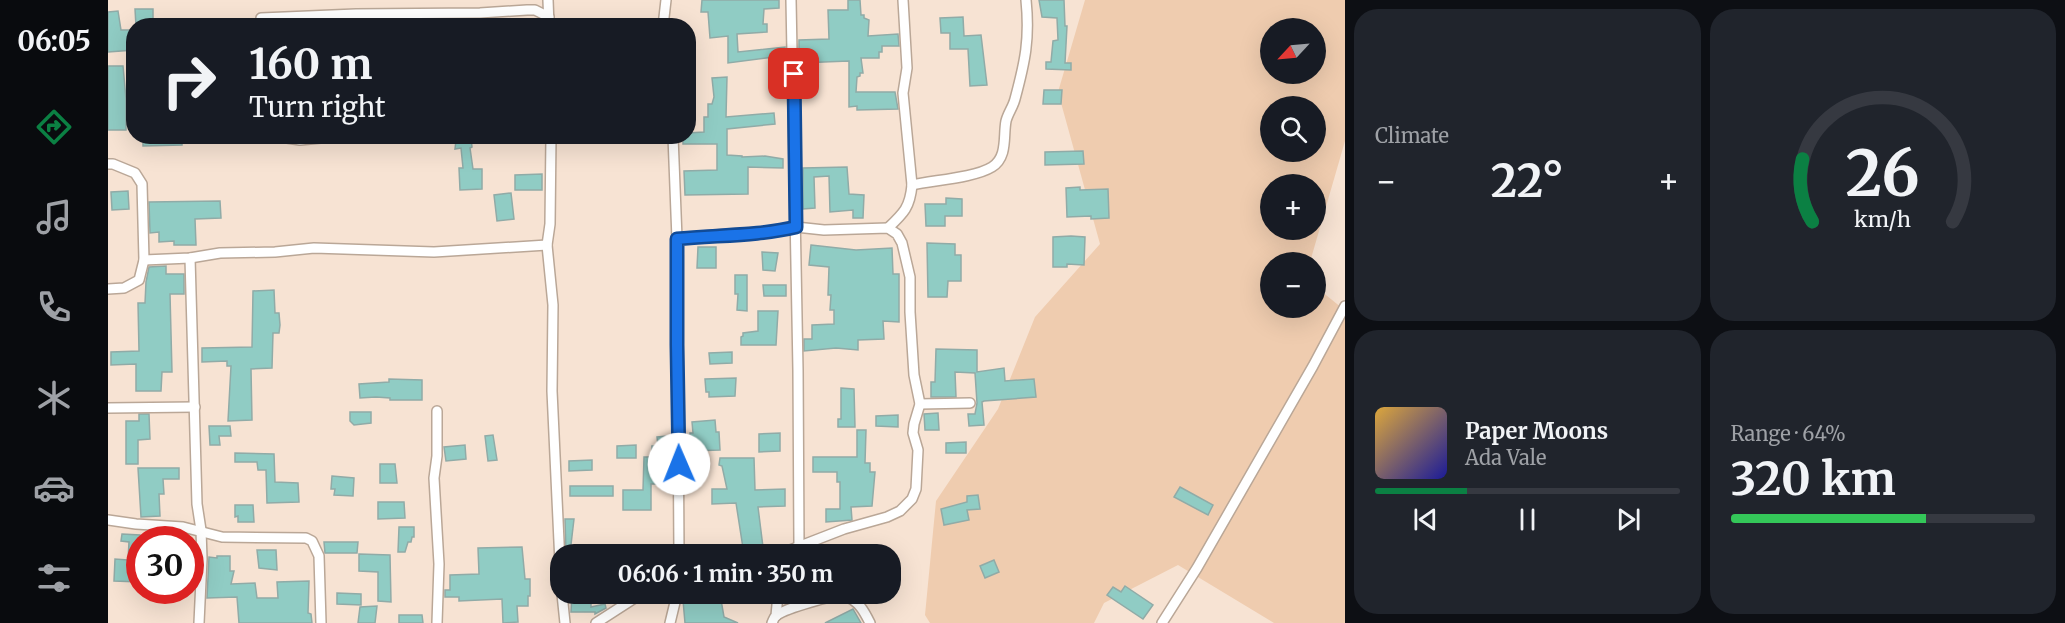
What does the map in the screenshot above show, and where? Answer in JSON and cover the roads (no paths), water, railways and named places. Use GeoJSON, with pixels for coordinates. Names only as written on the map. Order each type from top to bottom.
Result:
{"type":"FeatureCollection","features":[{"type":"Feature","properties":{"kind":"street"},"geometry":{"type":"LineString","coordinates":[[548,0],[549,18]]}},
{"type":"Feature","properties":{"kind":"street"},"geometry":{"type":"LineString","coordinates":[[664,18],[666,0]]}},
{"type":"Feature","properties":{"kind":"street"},"geometry":{"type":"LineString","coordinates":[[791,0],[799,544]]}},
{"type":"Feature","properties":{"kind":"street"},"geometry":{"type":"LineString","coordinates":[[888,228],[907,208],[911,200],[912,185],[903,93],[907,68],[903,0]]}},
{"type":"Feature","properties":{"kind":"street"},"geometry":{"type":"LineString","coordinates":[[912,185],[976,174],[994,166],[999,160],[1004,150],[1006,121],[1014,103],[1026,54],[1029,29],[1026,0]]}},
{"type":"Feature","properties":{"kind":"street"},"geometry":{"type":"LineString","coordinates":[[261,18],[536,10],[545,18]]}},
{"type":"Feature","properties":{"kind":"street"},"geometry":{"type":"LineString","coordinates":[[551,144],[550,224],[547,245],[553,305],[552,391],[559,544]]}},
{"type":"Feature","properties":{"kind":"street"},"geometry":{"type":"LineString","coordinates":[[673,144],[677,239],[679,544]]}},
{"type":"Feature","properties":{"kind":"street"},"geometry":{"type":"LineString","coordinates":[[108,164],[135,173],[142,184],[144,260],[139,280],[124,288],[108,289]]}},
{"type":"Feature","properties":{"kind":"street"},"geometry":{"type":"LineString","coordinates":[[677,239],[778,231],[796,227],[824,230],[888,228],[897,234],[902,243],[910,277],[914,375],[920,404],[916,412],[913,433],[918,450],[916,489],[908,505],[900,511],[804,544]]}},
{"type":"Feature","properties":{"kind":"street"},"geometry":{"type":"LineString","coordinates":[[144,260],[314,248],[434,252],[547,245]]}},
{"type":"Feature","properties":{"kind":"street"},"geometry":{"type":"LineString","coordinates":[[190,258],[197,504],[200,526]]}},
{"type":"Feature","properties":{"kind":"street"},"geometry":{"type":"LineString","coordinates":[[1162,623],[1197,568],[1345,306]]}},
{"type":"Feature","properties":{"kind":"street"},"geometry":{"type":"LineString","coordinates":[[920,404],[970,403]]}},
{"type":"Feature","properties":{"kind":"street"},"geometry":{"type":"LineString","coordinates":[[108,408],[195,407]]}},
{"type":"Feature","properties":{"kind":"street"},"geometry":{"type":"LineString","coordinates":[[436,411],[437,456],[434,486],[439,564],[437,623]]}},
{"type":"Feature","properties":{"kind":"street"},"geometry":{"type":"LineString","coordinates":[[108,520],[164,526]]}},
{"type":"Feature","properties":{"kind":"street"},"geometry":{"type":"LineString","coordinates":[[204,531],[222,537],[312,540],[319,556],[321,623]]}},
{"type":"Feature","properties":{"kind":"street"},"geometry":{"type":"LineString","coordinates":[[774,619],[832,596],[842,595],[858,603],[870,623]]}},
{"type":"Feature","properties":{"kind":"street"},"geometry":{"type":"LineString","coordinates":[[199,623],[200,604]]}},
{"type":"Feature","properties":{"kind":"street"},"geometry":{"type":"LineString","coordinates":[[563,604],[564,623]]}},
{"type":"Feature","properties":{"kind":"street"},"geometry":{"type":"LineString","coordinates":[[596,623],[625,604]]}},
{"type":"Feature","properties":{"kind":"street"},"geometry":{"type":"LineString","coordinates":[[670,623],[675,604]]}},
{"type":"Feature","properties":{"kind":"street"},"geometry":{"type":"LineString","coordinates":[[774,619],[776,604]]}}]}
